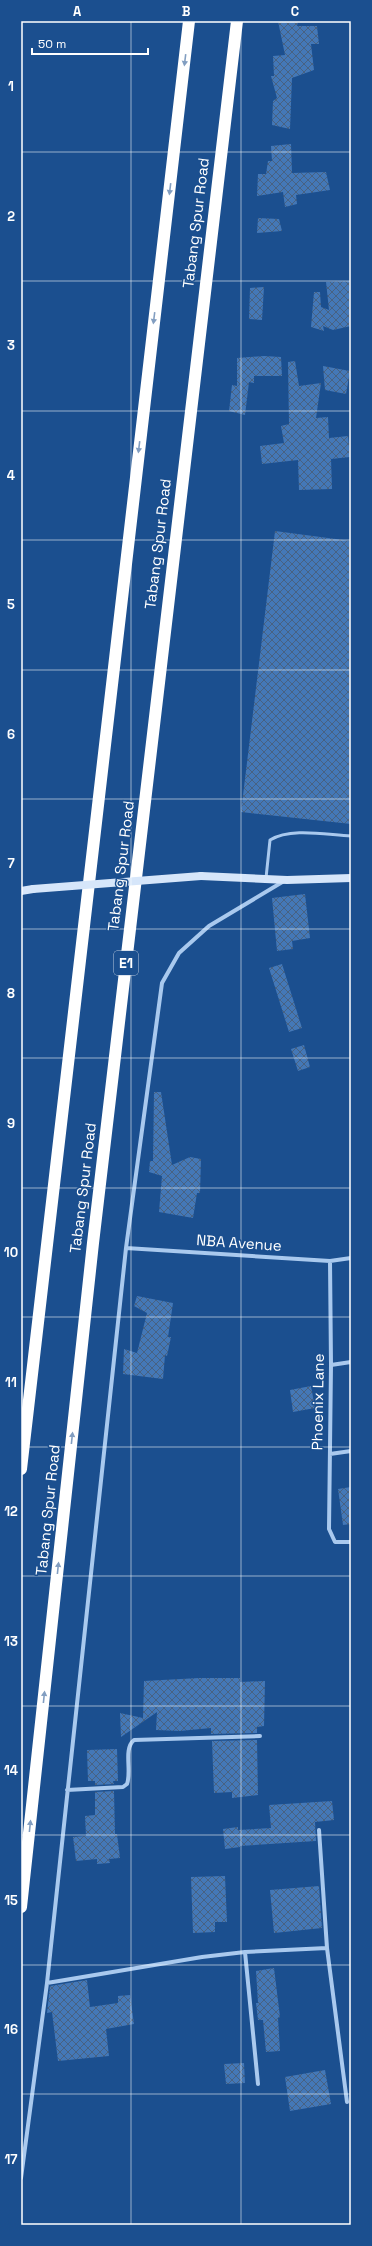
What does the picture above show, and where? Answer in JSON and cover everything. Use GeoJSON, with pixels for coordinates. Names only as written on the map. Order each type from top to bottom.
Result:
{"type":"FeatureCollection","features":[{"type":"Feature","properties":{"kind":"highway","name":"Tabang Spur Road"},"geometry":{"type":"LineString","coordinates":[[21,1469],[189,21]]}},
{"type":"Feature","properties":{"kind":"highway","name":"Tabang Spur Road"},"geometry":{"type":"LineString","coordinates":[[21,1907],[96,1219],[237,21]]}},
{"type":"Feature","properties":{"kind":"street"},"geometry":{"type":"LineString","coordinates":[[21,891],[201,876],[287,880],[351,878]]}},
{"type":"Feature","properties":{"kind":"street"},"geometry":{"type":"LineString","coordinates":[[21,2178],[47,1983],[126,1248],[162,983],[179,954],[209,926],[287,880]]}},
{"type":"Feature","properties":{"kind":"street","name":"NBA Avenue"},"geometry":{"type":"LineString","coordinates":[[126,1248],[330,1261],[351,1258]]}},
{"type":"Feature","properties":{"kind":"street","name":"Phoenix Lane"},"geometry":{"type":"LineString","coordinates":[[330,1261],[331,1365],[329,1529],[335,1542],[351,1542]]}},
{"type":"Feature","properties":{"kind":"street"},"geometry":{"type":"LineString","coordinates":[[331,1365],[351,1362]]}},
{"type":"Feature","properties":{"kind":"street"},"geometry":{"type":"LineString","coordinates":[[330,1454],[351,1451]]}},
{"type":"Feature","properties":{"kind":"street"},"geometry":{"type":"LineString","coordinates":[[67,1790],[122,1787],[128,1784],[129,1750],[130,1743],[134,1740],[260,1736]]}},
{"type":"Feature","properties":{"kind":"street"},"geometry":{"type":"LineString","coordinates":[[319,1830],[327,1948],[347,2102]]}},
{"type":"Feature","properties":{"kind":"street"},"geometry":{"type":"LineString","coordinates":[[47,1983],[202,1957],[245,1952],[327,1948]]}},
{"type":"Feature","properties":{"kind":"street"},"geometry":{"type":"LineString","coordinates":[[245,1952],[258,2084]]}},
{"type":"Feature","properties":{"kind":"lane"},"geometry":{"type":"LineString","coordinates":[[266,879],[270,840],[278,835],[301,834],[351,836]]}},
{"type":"Feature","properties":{"kind":"building"},"geometry":{"type":"Polygon","coordinates":[[[278,21],[298,21],[297,26],[317,26],[319,44],[311,44],[314,70],[292,78],[290,129],[272,125],[273,101],[277,98],[271,76],[274,76],[273,56],[285,55],[278,21]]]}},
{"type":"Feature","properties":{"kind":"building"},"geometry":{"type":"Polygon","coordinates":[[[291,144],[292,173],[326,172],[330,190],[296,195],[297,204],[285,207],[283,192],[257,196],[258,174],[266,174],[268,161],[272,161],[271,146],[291,144]]]}},
{"type":"Feature","properties":{"kind":"building"},"geometry":{"type":"Polygon","coordinates":[[[258,218],[279,219],[282,231],[257,233],[258,218]]]}},
{"type":"Feature","properties":{"kind":"building"},"geometry":{"type":"Polygon","coordinates":[[[351,281],[351,326],[333,330],[323,326],[324,331],[311,327],[314,292],[320,292],[321,307],[329,310],[326,282],[351,281]]]}},
{"type":"Feature","properties":{"kind":"building"},"geometry":{"type":"Polygon","coordinates":[[[264,287],[262,320],[249,319],[250,288],[264,287]]]}},
{"type":"Feature","properties":{"kind":"building"},"geometry":{"type":"Polygon","coordinates":[[[264,356],[281,357],[282,376],[254,376],[254,383],[249,382],[245,415],[229,411],[232,385],[237,386],[237,358],[264,356]]]}},
{"type":"Feature","properties":{"kind":"building"},"geometry":{"type":"Polygon","coordinates":[[[295,361],[299,386],[321,383],[316,418],[328,417],[329,438],[348,436],[350,457],[331,459],[332,489],[299,490],[298,460],[262,464],[260,446],[284,443],[281,426],[289,424],[288,362],[295,361]]]}},
{"type":"Feature","properties":{"kind":"building"},"geometry":{"type":"Polygon","coordinates":[[[323,366],[350,371],[346,394],[325,390],[323,366]]]}},
{"type":"Feature","properties":{"kind":"building"},"geometry":{"type":"Polygon","coordinates":[[[275,531],[351,541],[351,824],[241,812],[275,531]]]}},
{"type":"Feature","properties":{"kind":"building"},"geometry":{"type":"Polygon","coordinates":[[[305,894],[310,938],[292,941],[293,949],[277,951],[272,898],[305,894]]]}},
{"type":"Feature","properties":{"kind":"building"},"geometry":{"type":"Polygon","coordinates":[[[282,964],[302,1028],[289,1032],[269,968],[282,964]]]}},
{"type":"Feature","properties":{"kind":"building"},"geometry":{"type":"Polygon","coordinates":[[[304,1045],[310,1067],[298,1071],[291,1049],[304,1045]]]}},
{"type":"Feature","properties":{"kind":"building"},"geometry":{"type":"Polygon","coordinates":[[[154,1092],[161,1092],[172,1165],[190,1157],[201,1159],[200,1193],[197,1193],[193,1218],[159,1212],[162,1176],[149,1172],[150,1161],[153,1161],[154,1092]]]}},
{"type":"Feature","properties":{"kind":"building"},"geometry":{"type":"Polygon","coordinates":[[[137,1296],[173,1303],[168,1337],[171,1337],[167,1356],[165,1355],[163,1379],[123,1374],[124,1349],[137,1353],[147,1313],[134,1306],[137,1296]]]}},
{"type":"Feature","properties":{"kind":"building"},"geometry":{"type":"Polygon","coordinates":[[[311,1386],[315,1408],[293,1412],[290,1390],[311,1386]]]}},
{"type":"Feature","properties":{"kind":"building"},"geometry":{"type":"Polygon","coordinates":[[[351,1487],[351,1524],[343,1525],[338,1489],[351,1487]]]}},
{"type":"Feature","properties":{"kind":"building"},"geometry":{"type":"Polygon","coordinates":[[[199,1678],[240,1678],[240,1682],[265,1681],[264,1726],[257,1727],[257,1733],[211,1734],[211,1728],[180,1731],[156,1730],[157,1712],[121,1737],[120,1713],[143,1718],[144,1681],[199,1678]]]}},
{"type":"Feature","properties":{"kind":"building"},"geometry":{"type":"Polygon","coordinates":[[[257,1740],[258,1795],[232,1798],[232,1792],[214,1793],[212,1741],[257,1740]]]}},
{"type":"Feature","properties":{"kind":"building"},"geometry":{"type":"Polygon","coordinates":[[[117,1749],[118,1781],[113,1781],[114,1784],[95,1785],[95,1781],[88,1781],[87,1750],[117,1749]]]}},
{"type":"Feature","properties":{"kind":"building"},"geometry":{"type":"Polygon","coordinates":[[[114,1791],[115,1834],[117,1834],[120,1858],[109,1859],[110,1863],[97,1864],[97,1859],[76,1861],[73,1837],[86,1836],[85,1816],[95,1815],[95,1792],[114,1791]]]}},
{"type":"Feature","properties":{"kind":"building"},"geometry":{"type":"Polygon","coordinates":[[[332,1801],[334,1820],[315,1822],[316,1841],[240,1846],[225,1849],[223,1829],[238,1827],[238,1830],[271,1828],[269,1805],[332,1801]]]}},
{"type":"Feature","properties":{"kind":"building"},"geometry":{"type":"Polygon","coordinates":[[[225,1876],[227,1922],[215,1922],[215,1932],[193,1933],[191,1877],[225,1876]]]}},
{"type":"Feature","properties":{"kind":"building"},"geometry":{"type":"Polygon","coordinates":[[[319,1886],[322,1928],[274,1933],[270,1890],[319,1886]]]}},
{"type":"Feature","properties":{"kind":"building"},"geometry":{"type":"Polygon","coordinates":[[[274,1968],[280,2017],[278,2018],[280,2051],[266,2052],[263,2020],[258,2020],[256,2003],[258,2003],[256,1971],[274,1968]]]}},
{"type":"Feature","properties":{"kind":"building"},"geometry":{"type":"Polygon","coordinates":[[[87,1980],[90,2007],[118,2003],[118,1996],[130,1995],[134,2024],[106,2029],[109,2056],[58,2061],[52,2012],[47,2013],[50,1986],[87,1980]]]}},
{"type":"Feature","properties":{"kind":"building"},"geometry":{"type":"Polygon","coordinates":[[[244,2063],[245,2083],[226,2084],[224,2064],[244,2063]]]}},
{"type":"Feature","properties":{"kind":"building"},"geometry":{"type":"Polygon","coordinates":[[[325,2070],[331,2104],[290,2111],[285,2077],[325,2070]]]}}]}
